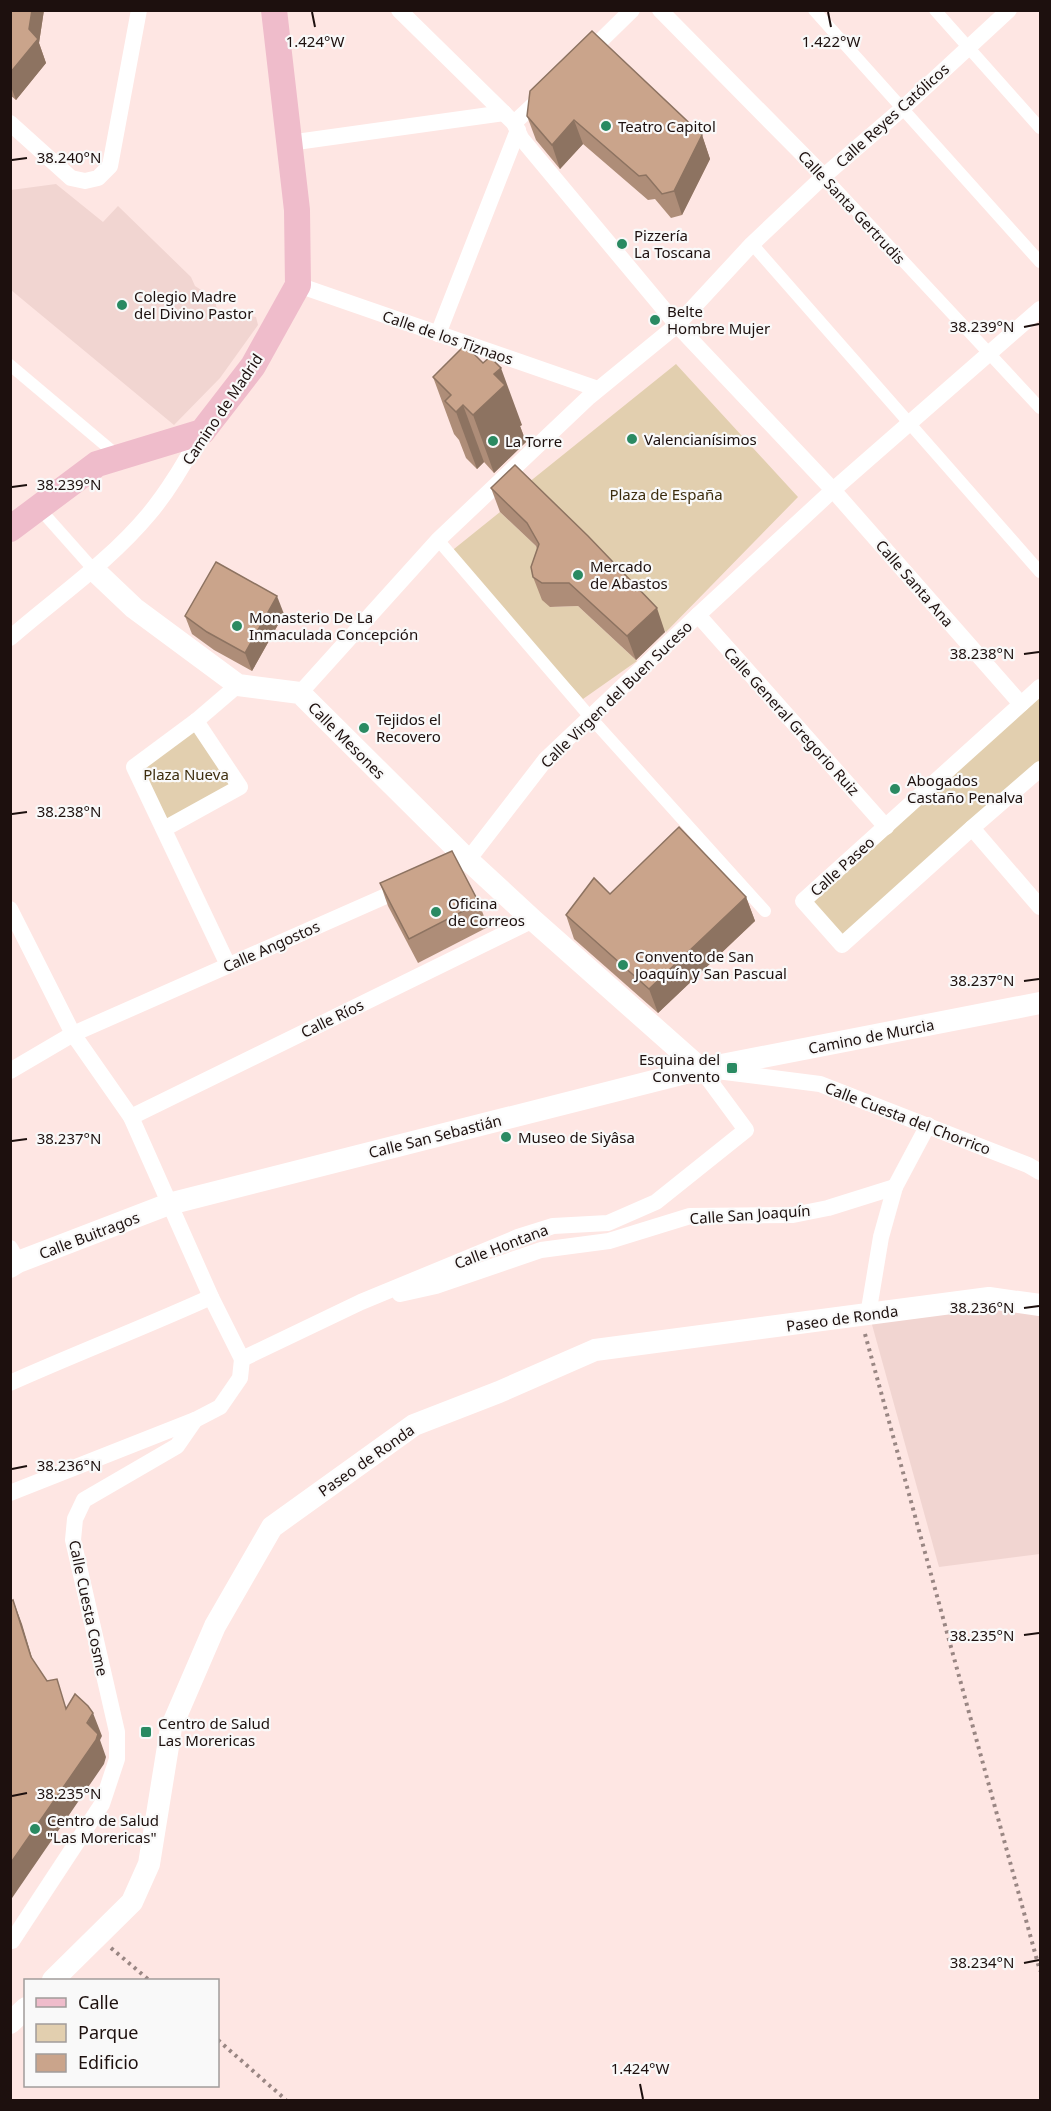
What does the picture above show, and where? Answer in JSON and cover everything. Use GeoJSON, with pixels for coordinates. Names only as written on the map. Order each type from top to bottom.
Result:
{"type":"FeatureCollection","features":[{"type":"Feature","properties":{"kind":"main road","name":"Camino de Madrid"},"geometry":{"type":"LineString","coordinates":[[202,432],[253,366],[298,285],[297,210],[274,10]]}},
{"type":"Feature","properties":{"kind":"main road"},"geometry":{"type":"LineString","coordinates":[[10,529],[97,464],[202,432]]}},
{"type":"Feature","properties":{"kind":"main road","name":"Calle Mesones"},"geometry":{"type":"LineString","coordinates":[[94,570],[134,608],[238,685],[300,693],[468,860],[701,1068]]}},
{"type":"Feature","properties":{"kind":"main road","name":"Camino de Murcia"},"geometry":{"type":"LineString","coordinates":[[701,1068],[1041,1003]]}},
{"type":"Feature","properties":{"kind":"main road","name":"Calle San Sebastián"},"geometry":{"type":"LineString","coordinates":[[169,1204],[701,1068]]}},
{"type":"Feature","properties":{"kind":"main road","name":"Calle Buitragos"},"geometry":{"type":"LineString","coordinates":[[13,1259],[169,1204]]}},
{"type":"Feature","properties":{"kind":"main road","name":"Paseo de Ronda"},"geometry":{"type":"LineString","coordinates":[[54,1979],[132,1902],[149,1864],[171,1728],[215,1626],[272,1527],[414,1425],[499,1392],[595,1350],[989,1298],[1041,1305]]}},
{"type":"Feature","properties":{"kind":"main road"},"geometry":{"type":"LineString","coordinates":[[10,2024],[24,2010]]}},
{"type":"Feature","properties":{"kind":"street"},"geometry":{"type":"LineString","coordinates":[[10,123],[71,178],[85,181],[98,178],[110,166],[139,10]]}},
{"type":"Feature","properties":{"kind":"street"},"geometry":{"type":"LineString","coordinates":[[399,10],[512,122],[521,138],[677,325],[833,490]]}},
{"type":"Feature","properties":{"kind":"street"},"geometry":{"type":"LineString","coordinates":[[573,67],[633,10]]}},
{"type":"Feature","properties":{"kind":"street","name":"Calle Santa Gertrudis"},"geometry":{"type":"LineString","coordinates":[[660,10],[824,176],[1041,408]]}},
{"type":"Feature","properties":{"kind":"street"},"geometry":{"type":"LineString","coordinates":[[814,10],[1041,262]]}},
{"type":"Feature","properties":{"kind":"street"},"geometry":{"type":"LineString","coordinates":[[935,10],[1041,128]]}},
{"type":"Feature","properties":{"kind":"street","name":"Calle Reyes Católicos"},"geometry":{"type":"LineString","coordinates":[[677,325],[752,244],[824,176],[903,108],[1009,10]]}},
{"type":"Feature","properties":{"kind":"street"},"geometry":{"type":"LineString","coordinates":[[438,334],[512,122],[556,83]]}},
{"type":"Feature","properties":{"kind":"street"},"geometry":{"type":"LineString","coordinates":[[289,143],[512,122]]}},
{"type":"Feature","properties":{"kind":"street"},"geometry":{"type":"LineString","coordinates":[[752,244],[1041,572]]}},
{"type":"Feature","properties":{"kind":"street","name":"Calle de los Tiznaos"},"geometry":{"type":"LineString","coordinates":[[298,285],[598,389]]}},
{"type":"Feature","properties":{"kind":"street"},"geometry":{"type":"LineString","coordinates":[[698,615],[833,490],[1041,309]]}},
{"type":"Feature","properties":{"kind":"street"},"geometry":{"type":"LineString","coordinates":[[300,693],[438,540],[598,389],[677,325]]}},
{"type":"Feature","properties":{"kind":"street"},"geometry":{"type":"LineString","coordinates":[[10,364],[118,456]]}},
{"type":"Feature","properties":{"kind":"street","name":"Camino de Madrid"},"geometry":{"type":"LineString","coordinates":[[10,638],[94,570],[149,514],[177,475],[202,432]]}},
{"type":"Feature","properties":{"kind":"street","name":"Calle Santa Ana"},"geometry":{"type":"LineString","coordinates":[[833,490],[1021,704]]}},
{"type":"Feature","properties":{"kind":"street"},"geometry":{"type":"LineString","coordinates":[[10,514],[38,507],[94,570]]}},
{"type":"Feature","properties":{"kind":"street"},"geometry":{"type":"LineString","coordinates":[[438,540],[591,718],[765,911]]}},
{"type":"Feature","properties":{"kind":"street","name":"Calle Virgen del Buen Suceso"},"geometry":{"type":"LineString","coordinates":[[468,860],[546,759],[698,615]]}},
{"type":"Feature","properties":{"kind":"street","name":"Calle General Gregorio Ruiz"},"geometry":{"type":"LineString","coordinates":[[698,615],[886,826]]}},
{"type":"Feature","properties":{"kind":"street"},"geometry":{"type":"LineString","coordinates":[[228,965],[134,767],[196,721],[238,685]]}},
{"type":"Feature","properties":{"kind":"street","name":"Calle Paseo"},"geometry":{"type":"LineString","coordinates":[[1041,687],[803,901],[842,945],[972,828],[1041,770]]}},
{"type":"Feature","properties":{"kind":"street"},"geometry":{"type":"LineString","coordinates":[[164,829],[240,787],[196,721]]}},
{"type":"Feature","properties":{"kind":"street"},"geometry":{"type":"LineString","coordinates":[[972,828],[1041,907]]}},
{"type":"Feature","properties":{"kind":"street"},"geometry":{"type":"LineString","coordinates":[[445,870],[468,860]]}},
{"type":"Feature","properties":{"kind":"street","name":"Calle Angostos"},"geometry":{"type":"LineString","coordinates":[[10,1071],[73,1034],[414,884]]}},
{"type":"Feature","properties":{"kind":"street"},"geometry":{"type":"LineString","coordinates":[[10,909],[73,1034],[131,1117],[211,1297],[243,1359]]}},
{"type":"Feature","properties":{"kind":"street","name":"Calle Ríos"},"geometry":{"type":"LineString","coordinates":[[131,1117],[533,920]]}},
{"type":"Feature","properties":{"kind":"street","name":"Calle Cuesta del Chorrico"},"geometry":{"type":"LineString","coordinates":[[701,1068],[820,1084],[928,1125],[1041,1172]]}},
{"type":"Feature","properties":{"kind":"street","name":"Calle Hontana"},"geometry":{"type":"LineString","coordinates":[[243,1359],[361,1302],[518,1237],[553,1226],[608,1223],[656,1202],[746,1130],[701,1068]]}},
{"type":"Feature","properties":{"kind":"street"},"geometry":{"type":"LineString","coordinates":[[864,1315],[881,1237],[896,1187],[928,1125]]}},
{"type":"Feature","properties":{"kind":"street","name":"Calle San Joaquín"},"geometry":{"type":"LineString","coordinates":[[361,1302],[436,1286],[541,1250],[609,1241],[690,1216],[793,1215],[828,1208],[896,1187]]}},
{"type":"Feature","properties":{"kind":"street"},"geometry":{"type":"LineString","coordinates":[[10,1383],[144,1328],[211,1297]]}},
{"type":"Feature","properties":{"kind":"street","name":"Calle Cuesta Cosme"},"geometry":{"type":"LineString","coordinates":[[11,1942],[102,1804],[117,1759],[117,1732],[72,1540],[75,1518],[84,1500],[177,1446],[195,1420],[220,1407],[240,1378],[243,1359]]}},
{"type":"Feature","properties":{"kind":"street"},"geometry":{"type":"LineString","coordinates":[[10,1493],[195,1420]]}},
{"type":"Feature","properties":{"kind":"path"},"geometry":{"type":"LineString","coordinates":[[864,1315],[1041,1971]]}},
{"type":"Feature","properties":{"kind":"path"},"geometry":{"type":"LineString","coordinates":[[97,1935],[149,1979]]}},
{"type":"Feature","properties":{"kind":"path"},"geometry":{"type":"LineString","coordinates":[[219,2041],[286,2100]]}},
{"type":"Feature","properties":{"kind":"shaded area","name":"Colegio Madre del Divino Pastor"},"geometry":{"type":"Polygon","coordinates":[[[56,184],[103,222],[118,206],[191,277],[195,286],[215,299],[217,311],[256,317],[258,325],[220,378],[174,425],[11,290],[11,190],[56,184]]]}},
{"type":"Feature","properties":{"kind":"shaded area"},"geometry":{"type":"Polygon","coordinates":[[[995,1303],[1040,1313],[1040,1554],[939,1567],[871,1321],[995,1303]]]}},
{"type":"Feature","properties":{"kind":"green space","name":"Plaza de España"},"geometry":{"type":"Polygon","coordinates":[[[676,364],[798,497],[666,632],[523,487],[676,364]]]}},
{"type":"Feature","properties":{"kind":"green space"},"geometry":{"type":"Polygon","coordinates":[[[500,512],[536,546],[548,568],[550,607],[578,606],[637,661],[583,699],[449,553],[500,512]]]}},
{"type":"Feature","properties":{"kind":"green space"},"geometry":{"type":"Polygon","coordinates":[[[1040,687],[1040,769],[842,945],[803,901],[1040,687]]]}},
{"type":"Feature","properties":{"kind":"green space","name":"Plaza Nueva"},"geometry":{"type":"Polygon","coordinates":[[[196,721],[240,787],[164,829],[134,767],[196,721]]]}},
{"type":"Feature","properties":{"kind":"building"},"geometry":{"type":"Polygon","coordinates":[[[10,10],[32,10],[29,29],[38,39],[10,73],[10,10]]]}},
{"type":"Feature","properties":{"kind":"building","name":"Teatro Capitol"},"geometry":{"type":"Polygon","coordinates":[[[592,31],[702,135],[674,191],[662,194],[646,175],[639,176],[574,120],[552,145],[527,116],[530,91],[592,31]]]}},
{"type":"Feature","properties":{"kind":"building"},"geometry":{"type":"Polygon","coordinates":[[[465,345],[483,363],[490,357],[501,368],[494,374],[505,385],[473,415],[463,405],[456,412],[445,401],[451,395],[433,377],[465,345]]]}},
{"type":"Feature","properties":{"kind":"building","name":"Mercado de Abastos"},"geometry":{"type":"Polygon","coordinates":[[[515,465],[657,608],[627,636],[569,583],[542,583],[533,577],[531,567],[539,544],[527,523],[491,488],[515,465]]]}},
{"type":"Feature","properties":{"kind":"building","name":"Monasterio De La Inmaculada Concepción"},"geometry":{"type":"Polygon","coordinates":[[[216,562],[277,596],[245,653],[207,632],[185,616],[216,562]]]}},
{"type":"Feature","properties":{"kind":"building"},"geometry":{"type":"Polygon","coordinates":[[[679,827],[746,897],[649,989],[566,915],[594,878],[610,894],[679,827]]]}},
{"type":"Feature","properties":{"kind":"building","name":"Oficina de Correos"},"geometry":{"type":"Polygon","coordinates":[[[452,851],[479,903],[409,939],[380,883],[452,851]]]}},
{"type":"Feature","properties":{"kind":"building","name":"Centro de Salud \"Las Morericas\""},"geometry":{"type":"Polygon","coordinates":[[[13,1600],[31,1657],[47,1681],[57,1679],[66,1709],[75,1694],[88,1706],[93,1713],[87,1723],[98,1734],[10,1864],[10,1602],[13,1600]]]}},
{"type":"Feature","properties":{"kind":"place","name":"Teatro Capitol"},"geometry":{"type":"Point","coordinates":[606,126]}},
{"type":"Feature","properties":{"kind":"place","name":"Pizzería La Toscana"},"geometry":{"type":"Point","coordinates":[622,244]}},
{"type":"Feature","properties":{"kind":"place","name":"Colegio Madre del Divino Pastor"},"geometry":{"type":"Point","coordinates":[122,305]}},
{"type":"Feature","properties":{"kind":"place","name":"Belte Hombre Mujer"},"geometry":{"type":"Point","coordinates":[655,320]}},
{"type":"Feature","properties":{"kind":"place","name":"Valencianísimos"},"geometry":{"type":"Point","coordinates":[632,439]}},
{"type":"Feature","properties":{"kind":"place","name":"La Torre"},"geometry":{"type":"Point","coordinates":[493,441]}},
{"type":"Feature","properties":{"kind":"place","name":"Mercado de Abastos"},"geometry":{"type":"Point","coordinates":[578,575]}},
{"type":"Feature","properties":{"kind":"place","name":"Monasterio De La Inmaculada Concepción"},"geometry":{"type":"Point","coordinates":[237,626]}},
{"type":"Feature","properties":{"kind":"place","name":"Tejidos el Recovero"},"geometry":{"type":"Point","coordinates":[364,728]}},
{"type":"Feature","properties":{"kind":"place","name":"Abogados Castaño Penalva"},"geometry":{"type":"Point","coordinates":[895,789]}},
{"type":"Feature","properties":{"kind":"place","name":"Oficina de Correos"},"geometry":{"type":"Point","coordinates":[436,912]}},
{"type":"Feature","properties":{"kind":"place","name":"Convento de San Joaquín y San Pascual"},"geometry":{"type":"Point","coordinates":[623,965]}},
{"type":"Feature","properties":{"kind":"place","name":"Esquina del Convento"},"geometry":{"type":"Point","coordinates":[732,1068]}},
{"type":"Feature","properties":{"kind":"place","name":"Museo de Siyâsa"},"geometry":{"type":"Point","coordinates":[506,1137]}},
{"type":"Feature","properties":{"kind":"place","name":"Centro de Salud Las Morericas"},"geometry":{"type":"Point","coordinates":[146,1732]}},
{"type":"Feature","properties":{"kind":"place","name":"Centro de Salud \"Las Morericas\""},"geometry":{"type":"Point","coordinates":[35,1829]}}]}
